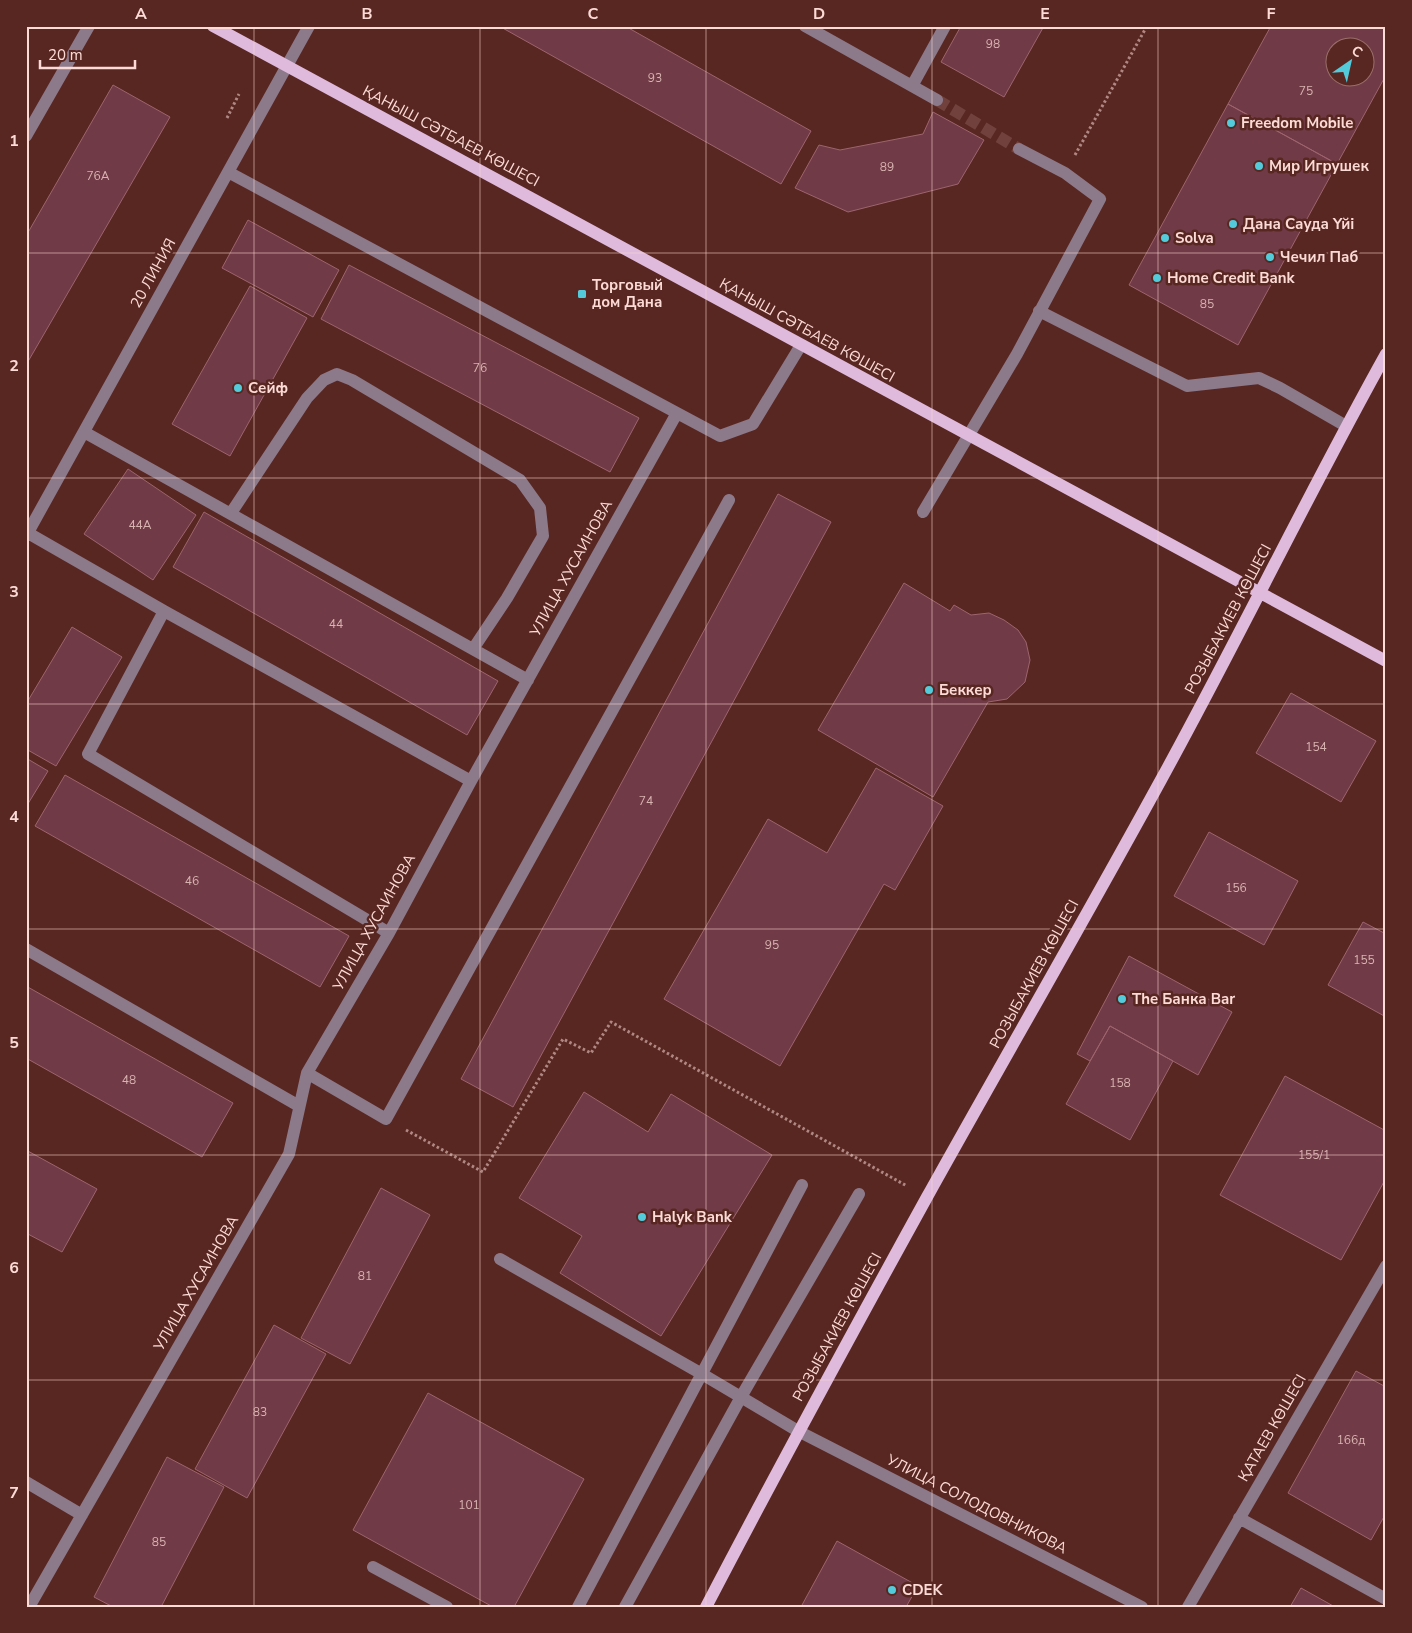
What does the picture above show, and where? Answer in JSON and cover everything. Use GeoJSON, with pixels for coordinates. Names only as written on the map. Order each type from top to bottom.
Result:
{"type":"FeatureCollection","features":[{"type":"Feature","properties":{"kind":"main road","name":"ҚАНЫШ СӘТБАЕВ КӨШЕСІ"},"geometry":{"type":"LineString","coordinates":[[214,26],[1386,661]]}},
{"type":"Feature","properties":{"kind":"main road","name":"РОЗЫБАКИЕВ КӨШЕСІ"},"geometry":{"type":"LineString","coordinates":[[706,1607],[798,1431],[1158,785],[1260,594],[1346,426],[1386,354]]}},
{"type":"Feature","properties":{"kind":"street"},"geometry":{"type":"LineString","coordinates":[[26,136],[89,26]]}},
{"type":"Feature","properties":{"kind":"street","name":"20 ЛИНИЯ"},"geometry":{"type":"LineString","coordinates":[[27,534],[309,26]]}},
{"type":"Feature","properties":{"kind":"street"},"geometry":{"type":"LineString","coordinates":[[805,26],[937,100]]}},
{"type":"Feature","properties":{"kind":"street"},"geometry":{"type":"LineString","coordinates":[[912,86],[945,26]]}},
{"type":"Feature","properties":{"kind":"street"},"geometry":{"type":"LineString","coordinates":[[923,512],[1017,354],[1100,199],[1065,173],[1019,149]]}},
{"type":"Feature","properties":{"kind":"street"},"geometry":{"type":"LineString","coordinates":[[228,172],[720,436],[753,424],[801,345]]}},
{"type":"Feature","properties":{"kind":"street"},"geometry":{"type":"LineString","coordinates":[[1039,311],[1187,386],[1259,378],[1346,426]]}},
{"type":"Feature","properties":{"kind":"street"},"geometry":{"type":"LineString","coordinates":[[232,513],[307,398],[324,380],[338,374],[352,380],[520,480],[540,508],[544,536],[508,598],[473,649]]}},
{"type":"Feature","properties":{"kind":"street","name":"УЛИЦА ХУСАИНОВА"},"geometry":{"type":"LineString","coordinates":[[29,1607],[289,1154],[307,1073],[389,933],[471,781],[677,412]]}},
{"type":"Feature","properties":{"kind":"street"},"geometry":{"type":"LineString","coordinates":[[84,432],[528,680]]}},
{"type":"Feature","properties":{"kind":"street"},"geometry":{"type":"LineString","coordinates":[[307,1073],[386,1119],[729,500]]}},
{"type":"Feature","properties":{"kind":"street"},"geometry":{"type":"LineString","coordinates":[[27,534],[471,781]]}},
{"type":"Feature","properties":{"kind":"street"},"geometry":{"type":"LineString","coordinates":[[164,611],[88,754],[389,933]]}},
{"type":"Feature","properties":{"kind":"street"},"geometry":{"type":"LineString","coordinates":[[26,949],[300,1106]]}},
{"type":"Feature","properties":{"kind":"street"},"geometry":{"type":"LineString","coordinates":[[578,1607],[802,1184]]}},
{"type":"Feature","properties":{"kind":"street"},"geometry":{"type":"LineString","coordinates":[[625,1607],[741,1397],[859,1194]]}},
{"type":"Feature","properties":{"kind":"street","name":"УЛИЦА СОЛОДОВНИКОВА"},"geometry":{"type":"LineString","coordinates":[[500,1259],[798,1431],[1142,1607]]}},
{"type":"Feature","properties":{"kind":"street","name":"ҚАТАЕВ КӨШЕСІ"},"geometry":{"type":"LineString","coordinates":[[1188,1607],[1386,1266]]}},
{"type":"Feature","properties":{"kind":"street"},"geometry":{"type":"LineString","coordinates":[[26,1482],[82,1515]]}},
{"type":"Feature","properties":{"kind":"street"},"geometry":{"type":"LineString","coordinates":[[1239,1518],[1386,1599]]}},
{"type":"Feature","properties":{"kind":"street"},"geometry":{"type":"LineString","coordinates":[[373,1567],[447,1607]]}},
{"type":"Feature","properties":{"kind":"path"},"geometry":{"type":"LineString","coordinates":[[1065,173],[1147,26]]}},
{"type":"Feature","properties":{"kind":"path"},"geometry":{"type":"LineString","coordinates":[[227,118],[239,94]]}},
{"type":"Feature","properties":{"kind":"path"},"geometry":{"type":"LineString","coordinates":[[386,1119],[483,1172],[563,1039],[590,1053],[611,1022],[927,1197]]}},
{"type":"Feature","properties":{"kind":"building"},"geometry":{"type":"Polygon","coordinates":[[[499,26],[625,26],[811,131],[781,184],[499,26]]]}},
{"type":"Feature","properties":{"kind":"building"},"geometry":{"type":"Polygon","coordinates":[[[961,26],[1044,26],[1004,97],[941,62],[961,26]]]}},
{"type":"Feature","properties":{"kind":"building"},"geometry":{"type":"Polygon","coordinates":[[[1271,26],[1386,26],[1386,75],[1337,164],[1228,104],[1271,26]]]}},
{"type":"Feature","properties":{"kind":"building"},"geometry":{"type":"Polygon","coordinates":[[[113,85],[170,117],[26,365],[26,236],[113,85]]]}},
{"type":"Feature","properties":{"kind":"building","name":"Дана Сауда Үйі"},"geometry":{"type":"Polygon","coordinates":[[[1228,104],[1337,164],[1238,345],[1129,285],[1228,104]]]}},
{"type":"Feature","properties":{"kind":"building"},"geometry":{"type":"Polygon","coordinates":[[[933,112],[984,140],[958,184],[848,212],[795,188],[819,145],[840,150],[923,134],[933,112]]]}},
{"type":"Feature","properties":{"kind":"building"},"geometry":{"type":"Polygon","coordinates":[[[248,220],[339,270],[313,317],[222,268],[248,220]]]}},
{"type":"Feature","properties":{"kind":"building"},"geometry":{"type":"Polygon","coordinates":[[[349,265],[639,418],[610,472],[321,319],[349,265]]]}},
{"type":"Feature","properties":{"kind":"building"},"geometry":{"type":"Polygon","coordinates":[[[250,286],[307,318],[230,456],[172,424],[250,286]]]}},
{"type":"Feature","properties":{"kind":"building"},"geometry":{"type":"Polygon","coordinates":[[[128,469],[196,515],[153,580],[84,534],[128,469]]]}},
{"type":"Feature","properties":{"kind":"building"},"geometry":{"type":"Polygon","coordinates":[[[778,494],[831,522],[513,1107],[461,1079],[778,494]]]}},
{"type":"Feature","properties":{"kind":"building"},"geometry":{"type":"Polygon","coordinates":[[[204,512],[498,681],[467,735],[173,567],[204,512]]]}},
{"type":"Feature","properties":{"kind":"building","name":"Беккер"},"geometry":{"type":"Polygon","coordinates":[[[904,583],[950,611],[954,605],[971,615],[989,613],[1004,620],[1018,630],[1026,642],[1030,660],[1025,682],[1007,699],[988,702],[933,797],[818,730],[904,583]]]}},
{"type":"Feature","properties":{"kind":"building"},"geometry":{"type":"Polygon","coordinates":[[[72,627],[122,657],[56,766],[26,749],[26,704],[72,627]]]}},
{"type":"Feature","properties":{"kind":"building"},"geometry":{"type":"Polygon","coordinates":[[[1291,693],[1376,741],[1341,802],[1256,753],[1291,693]]]}},
{"type":"Feature","properties":{"kind":"building"},"geometry":{"type":"Polygon","coordinates":[[[26,758],[48,771],[26,807],[26,758]]]}},
{"type":"Feature","properties":{"kind":"building"},"geometry":{"type":"Polygon","coordinates":[[[876,768],[943,806],[895,890],[884,884],[780,1066],[664,999],[768,819],[827,853],[876,768]]]}},
{"type":"Feature","properties":{"kind":"building"},"geometry":{"type":"Polygon","coordinates":[[[65,775],[349,936],[320,987],[35,826],[65,775]]]}},
{"type":"Feature","properties":{"kind":"building"},"geometry":{"type":"Polygon","coordinates":[[[1209,832],[1298,881],[1264,945],[1174,896],[1209,832]]]}},
{"type":"Feature","properties":{"kind":"building"},"geometry":{"type":"Polygon","coordinates":[[[1363,922],[1386,934],[1386,1017],[1328,985],[1363,922]]]}},
{"type":"Feature","properties":{"kind":"building"},"geometry":{"type":"Polygon","coordinates":[[[1129,956],[1232,1012],[1198,1075],[1110,1026],[1090,1061],[1077,1054],[1129,956]]]}},
{"type":"Feature","properties":{"kind":"building"},"geometry":{"type":"Polygon","coordinates":[[[26,986],[233,1103],[202,1157],[26,1058],[26,986]]]}},
{"type":"Feature","properties":{"kind":"building"},"geometry":{"type":"Polygon","coordinates":[[[1110,1026],[1173,1061],[1130,1140],[1066,1104],[1110,1026]]]}},
{"type":"Feature","properties":{"kind":"building"},"geometry":{"type":"Polygon","coordinates":[[[1285,1076],[1386,1131],[1386,1178],[1341,1260],[1220,1195],[1285,1076]]]}},
{"type":"Feature","properties":{"kind":"building","name":"Halyk Bank"},"geometry":{"type":"Polygon","coordinates":[[[584,1092],[648,1132],[671,1094],[772,1155],[661,1336],[560,1273],[582,1236],[519,1198],[584,1092]]]}},
{"type":"Feature","properties":{"kind":"building"},"geometry":{"type":"Polygon","coordinates":[[[26,1150],[97,1189],[62,1252],[26,1233],[26,1150]]]}},
{"type":"Feature","properties":{"kind":"building"},"geometry":{"type":"Polygon","coordinates":[[[381,1188],[430,1215],[350,1364],[301,1338],[381,1188]]]}},
{"type":"Feature","properties":{"kind":"building"},"geometry":{"type":"Polygon","coordinates":[[[274,1325],[326,1354],[247,1498],[195,1469],[274,1325]]]}},
{"type":"Feature","properties":{"kind":"building"},"geometry":{"type":"Polygon","coordinates":[[[1356,1371],[1386,1387],[1386,1513],[1371,1540],[1288,1493],[1356,1371]]]}},
{"type":"Feature","properties":{"kind":"building"},"geometry":{"type":"Polygon","coordinates":[[[428,1393],[584,1479],[514,1607],[493,1607],[353,1530],[428,1393]]]}},
{"type":"Feature","properties":{"kind":"building"},"geometry":{"type":"Polygon","coordinates":[[[167,1457],[224,1487],[161,1607],[113,1607],[94,1597],[167,1457]]]}},
{"type":"Feature","properties":{"kind":"building"},"geometry":{"type":"Polygon","coordinates":[[[837,1541],[918,1586],[906,1607],[806,1607],[802,1605],[837,1541]]]}},
{"type":"Feature","properties":{"kind":"building"},"geometry":{"type":"Polygon","coordinates":[[[1301,1588],[1335,1607],[1290,1607],[1301,1588]]]}},
{"type":"Feature","properties":{"kind":"tunnel"},"geometry":{"type":"LineString","coordinates":[[937,100],[1019,149]]}},
{"type":"Feature","properties":{"kind":"place","name":"Freedom Mobile"},"geometry":{"type":"Point","coordinates":[1231,123]}},
{"type":"Feature","properties":{"kind":"place","name":"Мир Игрушек"},"geometry":{"type":"Point","coordinates":[1259,166]}},
{"type":"Feature","properties":{"kind":"place","name":"Дана Сауда Үйі"},"geometry":{"type":"Point","coordinates":[1233,224]}},
{"type":"Feature","properties":{"kind":"place","name":"Solva"},"geometry":{"type":"Point","coordinates":[1165,238]}},
{"type":"Feature","properties":{"kind":"place","name":"Чечил Паб"},"geometry":{"type":"Point","coordinates":[1270,257]}},
{"type":"Feature","properties":{"kind":"place","name":"Home Credit Bank"},"geometry":{"type":"Point","coordinates":[1157,278]}},
{"type":"Feature","properties":{"kind":"place","name":"Торговый дом Дана"},"geometry":{"type":"Point","coordinates":[582,294]}},
{"type":"Feature","properties":{"kind":"place","name":"Сейф"},"geometry":{"type":"Point","coordinates":[238,388]}},
{"type":"Feature","properties":{"kind":"place","name":"Беккер"},"geometry":{"type":"Point","coordinates":[929,690]}},
{"type":"Feature","properties":{"kind":"place","name":"The Банка Bar"},"geometry":{"type":"Point","coordinates":[1122,999]}},
{"type":"Feature","properties":{"kind":"place","name":"Halyk Bank"},"geometry":{"type":"Point","coordinates":[642,1217]}},
{"type":"Feature","properties":{"kind":"place","name":"CDEK"},"geometry":{"type":"Point","coordinates":[892,1590]}}]}
